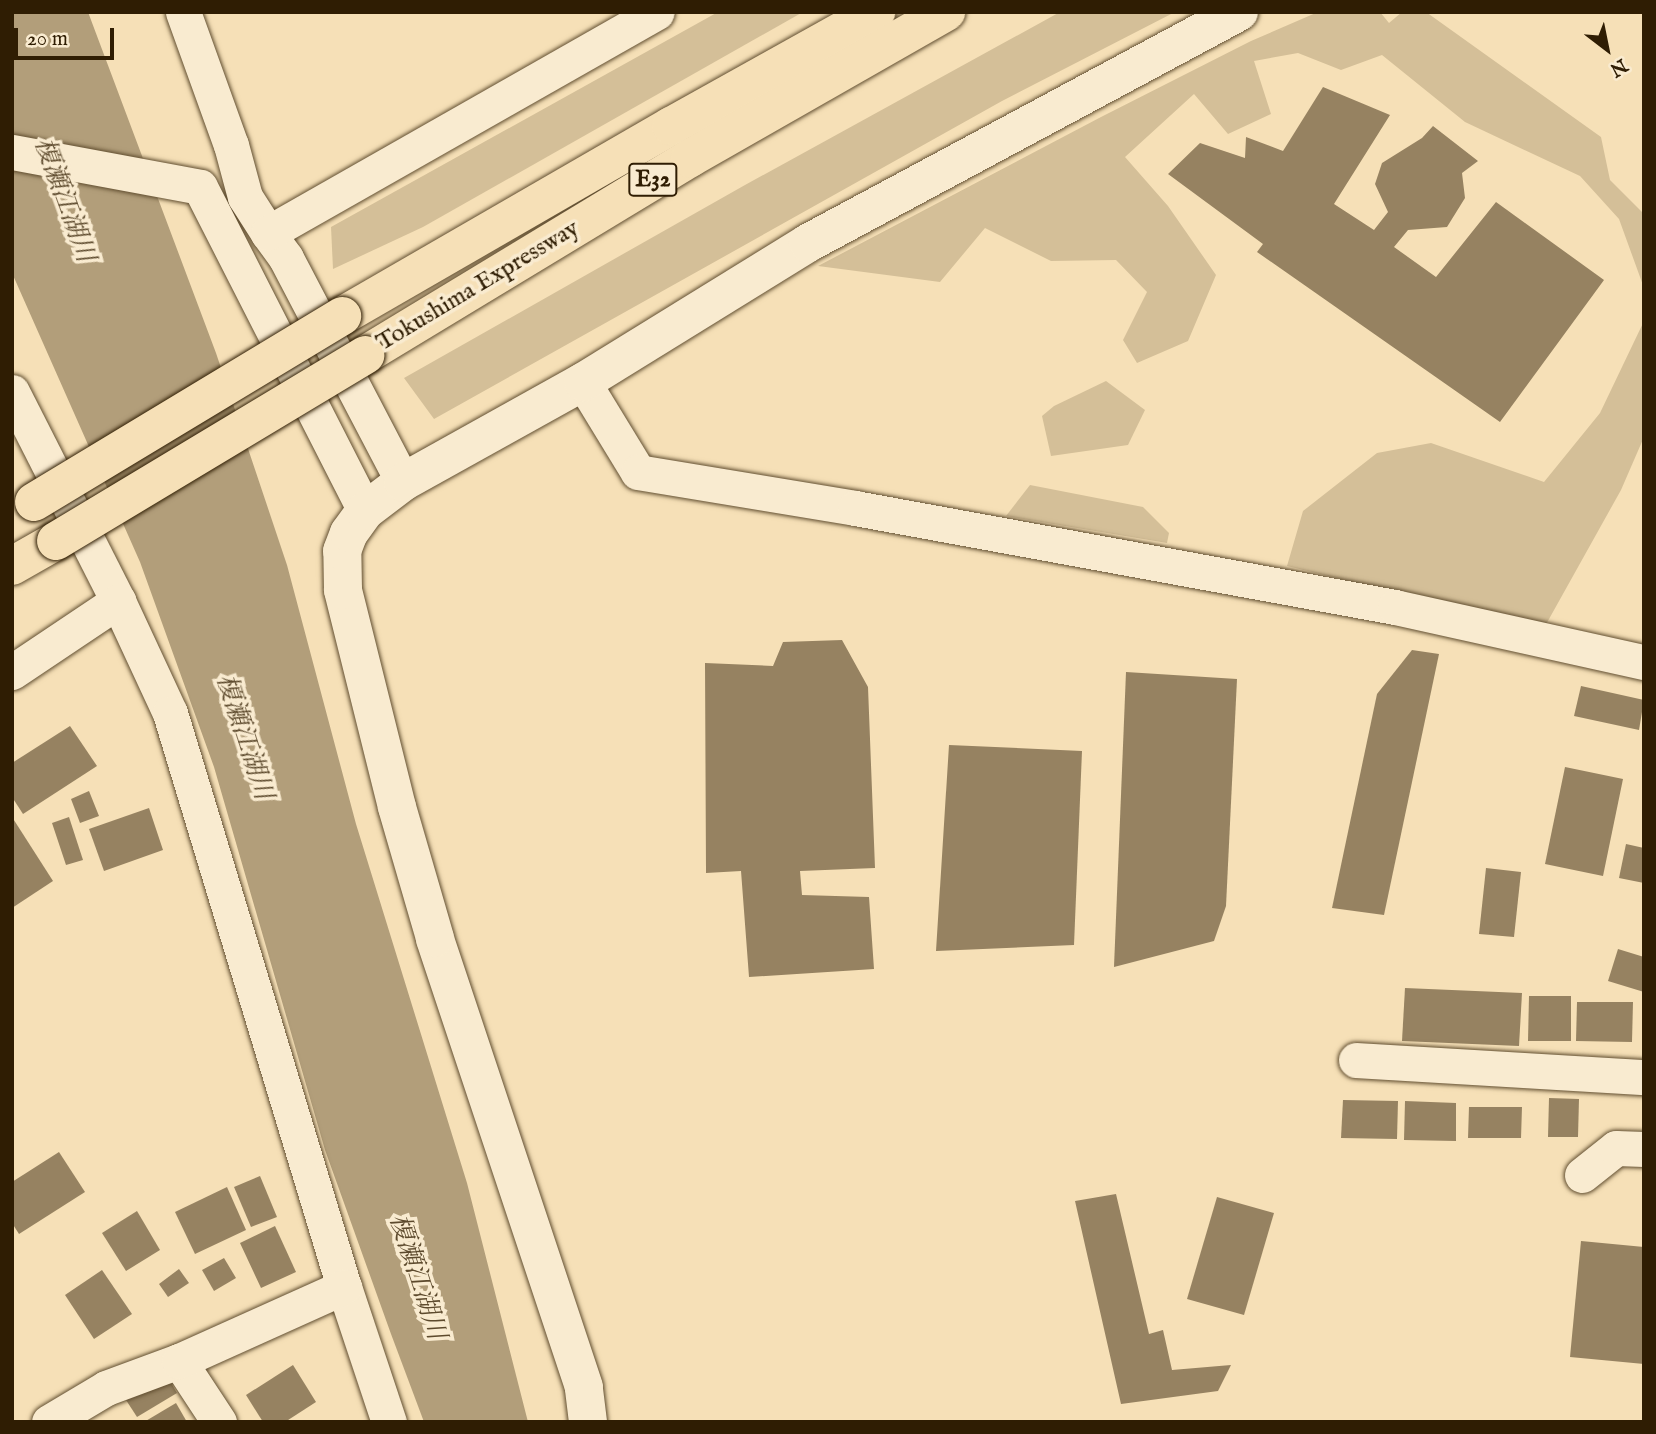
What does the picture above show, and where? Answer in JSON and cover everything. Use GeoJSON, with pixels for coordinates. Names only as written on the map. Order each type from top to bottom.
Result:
{"type":"FeatureCollection","features":[{"type":"Feature","properties":{"kind":"highway","name":"Tokushima Expressway"},"geometry":{"type":"LineString","coordinates":[[23,508],[342,316],[671,126],[876,12]]}},
{"type":"Feature","properties":{"kind":"highway","name":"Tokushima Expressway"},"geometry":{"type":"LineString","coordinates":[[12,566],[690,158],[946,12]]}},
{"type":"Feature","properties":{"kind":"street"},"geometry":{"type":"LineString","coordinates":[[183,12],[231,145],[245,197],[286,258],[403,482]]}},
{"type":"Feature","properties":{"kind":"street"},"geometry":{"type":"LineString","coordinates":[[268,233],[657,12]]}},
{"type":"Feature","properties":{"kind":"street"},"geometry":{"type":"LineString","coordinates":[[588,1422],[584,1387],[435,938],[397,807],[342,590],[342,551],[349,533],[365,511],[403,482],[583,382],[808,243],[1239,12]]}},
{"type":"Feature","properties":{"kind":"street"},"geometry":{"type":"LineString","coordinates":[[12,152],[200,187],[365,511]]}},
{"type":"Feature","properties":{"kind":"street"},"geometry":{"type":"LineString","coordinates":[[583,382],[638,472],[855,508],[1395,607],[1644,662]]}},
{"type":"Feature","properties":{"kind":"street"},"geometry":{"type":"LineString","coordinates":[[16,412],[118,601],[170,713],[344,1287],[389,1422]]}},
{"type":"Feature","properties":{"kind":"street"},"geometry":{"type":"LineString","coordinates":[[12,672],[118,601]]}},
{"type":"Feature","properties":{"kind":"street"},"geometry":{"type":"LineString","coordinates":[[1356,1060],[1644,1077]]}},
{"type":"Feature","properties":{"kind":"street"},"geometry":{"type":"LineString","coordinates":[[1582,1175],[1616,1148],[1644,1149]]}},
{"type":"Feature","properties":{"kind":"street"},"geometry":{"type":"LineString","coordinates":[[49,1422],[106,1388],[179,1361],[344,1287]]}},
{"type":"Feature","properties":{"kind":"street"},"geometry":{"type":"LineString","coordinates":[[179,1361],[219,1422]]}},
{"type":"Feature","properties":{"kind":"shaded area"},"geometry":{"type":"Polygon","coordinates":[[[718,12],[803,12],[423,227],[333,269],[331,227],[718,12]]]}},
{"type":"Feature","properties":{"kind":"shaded area"},"geometry":{"type":"Polygon","coordinates":[[[1060,12],[1175,12],[1002,101],[434,419],[404,378],[745,185],[1060,12]]]}},
{"type":"Feature","properties":{"kind":"shaded area"},"geometry":{"type":"Polygon","coordinates":[[[1318,12],[1380,12],[1389,23],[1402,12],[1426,12],[1601,137],[1610,180],[1644,214],[1644,288],[1619,219],[1580,176],[1465,122],[1382,55],[1341,70],[1298,53],[1254,61],[1271,114],[1228,134],[1194,94],[1125,157],[1168,206],[1216,275],[1188,341],[1137,363],[1123,340],[1147,292],[1116,260],[1051,261],[985,228],[940,282],[818,266],[1101,117],[1251,41],[1318,12]]]}},
{"type":"Feature","properties":{"kind":"shaded area"},"geometry":{"type":"Polygon","coordinates":[[[1644,321],[1644,437],[1621,490],[1544,628],[1287,566],[1303,511],[1377,453],[1431,443],[1544,482],[1600,413],[1644,321]]]}},
{"type":"Feature","properties":{"kind":"shaded area"},"geometry":{"type":"Polygon","coordinates":[[[1106,381],[1145,410],[1128,445],[1051,456],[1042,416],[1054,406],[1106,381]]]}},
{"type":"Feature","properties":{"kind":"shaded area"},"geometry":{"type":"Polygon","coordinates":[[[1030,485],[1143,507],[1169,533],[1167,543],[1006,516],[1030,485]]]}},
{"type":"Feature","properties":{"kind":"water","name":"榎瀬江湖川"},"geometry":{"type":"Polygon","coordinates":[[[12,12],[88,12],[216,353],[287,565],[356,824],[467,1183],[528,1422],[424,1422],[391,1334],[325,1150],[214,767],[140,562],[12,273],[12,12]]]}},
{"type":"Feature","properties":{"kind":"building"},"geometry":{"type":"Polygon","coordinates":[[[1323,87],[1390,115],[1334,204],[1374,230],[1388,212],[1375,184],[1382,163],[1422,138],[1433,126],[1478,161],[1462,173],[1465,198],[1447,227],[1408,230],[1394,247],[1436,277],[1496,202],[1604,280],[1500,422],[1257,252],[1263,244],[1168,174],[1200,143],[1245,158],[1246,137],[1283,151],[1323,87]]]}},
{"type":"Feature","properties":{"kind":"building"},"geometry":{"type":"Polygon","coordinates":[[[842,640],[868,687],[875,868],[800,871],[802,895],[869,897],[874,969],[749,977],[741,871],[706,873],[705,663],[773,666],[783,642],[842,640]]]}},
{"type":"Feature","properties":{"kind":"building"},"geometry":{"type":"Polygon","coordinates":[[[1412,650],[1439,654],[1384,915],[1332,908],[1377,694],[1412,650]]]}},
{"type":"Feature","properties":{"kind":"building"},"geometry":{"type":"Polygon","coordinates":[[[1126,672],[1237,679],[1226,906],[1214,941],[1114,967],[1126,672]]]}},
{"type":"Feature","properties":{"kind":"building"},"geometry":{"type":"Polygon","coordinates":[[[1581,686],[1644,700],[1639,730],[1574,716],[1581,686]]]}},
{"type":"Feature","properties":{"kind":"building"},"geometry":{"type":"Polygon","coordinates":[[[70,726],[97,766],[23,814],[12,797],[12,763],[70,726]]]}},
{"type":"Feature","properties":{"kind":"building"},"geometry":{"type":"Polygon","coordinates":[[[949,745],[1082,751],[1074,945],[936,951],[949,745]]]}},
{"type":"Feature","properties":{"kind":"building"},"geometry":{"type":"Polygon","coordinates":[[[1565,767],[1623,779],[1603,876],[1545,864],[1565,767]]]}},
{"type":"Feature","properties":{"kind":"building"},"geometry":{"type":"Polygon","coordinates":[[[89,791],[99,816],[80,823],[71,799],[89,791]]]}},
{"type":"Feature","properties":{"kind":"building"},"geometry":{"type":"Polygon","coordinates":[[[149,808],[163,850],[104,871],[89,829],[149,808]]]}},
{"type":"Feature","properties":{"kind":"building"},"geometry":{"type":"Polygon","coordinates":[[[12,817],[53,881],[12,908],[12,817]]]}},
{"type":"Feature","properties":{"kind":"building"},"geometry":{"type":"Polygon","coordinates":[[[69,817],[83,860],[66,865],[52,823],[69,817]]]}},
{"type":"Feature","properties":{"kind":"building"},"geometry":{"type":"Polygon","coordinates":[[[1626,844],[1644,848],[1644,883],[1619,878],[1626,844]]]}},
{"type":"Feature","properties":{"kind":"building"},"geometry":{"type":"Polygon","coordinates":[[[1486,868],[1521,872],[1514,937],[1479,934],[1486,868]]]}},
{"type":"Feature","properties":{"kind":"building"},"geometry":{"type":"Polygon","coordinates":[[[1618,949],[1644,957],[1644,992],[1608,981],[1618,949]]]}},
{"type":"Feature","properties":{"kind":"building"},"geometry":{"type":"Polygon","coordinates":[[[1405,988],[1522,993],[1519,1046],[1402,1041],[1405,988]]]}},
{"type":"Feature","properties":{"kind":"building"},"geometry":{"type":"Polygon","coordinates":[[[1529,996],[1571,996],[1571,1041],[1528,1041],[1529,996]]]}},
{"type":"Feature","properties":{"kind":"building"},"geometry":{"type":"Polygon","coordinates":[[[1577,1002],[1633,1002],[1632,1042],[1576,1041],[1577,1002]]]}},
{"type":"Feature","properties":{"kind":"building"},"geometry":{"type":"Polygon","coordinates":[[[1549,1098],[1579,1099],[1578,1137],[1548,1137],[1549,1098]]]}},
{"type":"Feature","properties":{"kind":"building"},"geometry":{"type":"Polygon","coordinates":[[[1343,1100],[1398,1101],[1397,1139],[1341,1138],[1343,1100]]]}},
{"type":"Feature","properties":{"kind":"building"},"geometry":{"type":"Polygon","coordinates":[[[1405,1101],[1456,1103],[1456,1141],[1404,1140],[1405,1101]]]}},
{"type":"Feature","properties":{"kind":"building"},"geometry":{"type":"Polygon","coordinates":[[[1469,1107],[1522,1107],[1521,1138],[1468,1138],[1469,1107]]]}},
{"type":"Feature","properties":{"kind":"building"},"geometry":{"type":"Polygon","coordinates":[[[59,1152],[85,1192],[19,1234],[12,1223],[12,1182],[59,1152]]]}},
{"type":"Feature","properties":{"kind":"building"},"geometry":{"type":"Polygon","coordinates":[[[260,1176],[277,1217],[251,1227],[234,1187],[260,1176]]]}},
{"type":"Feature","properties":{"kind":"building"},"geometry":{"type":"Polygon","coordinates":[[[227,1187],[246,1230],[195,1254],[175,1212],[227,1187]]]}},
{"type":"Feature","properties":{"kind":"building"},"geometry":{"type":"Polygon","coordinates":[[[1116,1194],[1149,1334],[1163,1330],[1172,1370],[1231,1365],[1218,1391],[1121,1404],[1075,1201],[1116,1194]]]}},
{"type":"Feature","properties":{"kind":"building"},"geometry":{"type":"Polygon","coordinates":[[[1217,1197],[1274,1213],[1244,1315],[1187,1299],[1217,1197]]]}},
{"type":"Feature","properties":{"kind":"building"},"geometry":{"type":"Polygon","coordinates":[[[137,1211],[160,1250],[126,1271],[102,1233],[137,1211]]]}},
{"type":"Feature","properties":{"kind":"building"},"geometry":{"type":"Polygon","coordinates":[[[275,1226],[296,1272],[261,1288],[240,1243],[275,1226]]]}},
{"type":"Feature","properties":{"kind":"building"},"geometry":{"type":"Polygon","coordinates":[[[1581,1241],[1644,1247],[1644,1364],[1570,1357],[1581,1241]]]}},
{"type":"Feature","properties":{"kind":"building"},"geometry":{"type":"Polygon","coordinates":[[[224,1258],[236,1278],[214,1291],[202,1270],[224,1258]]]}},
{"type":"Feature","properties":{"kind":"building"},"geometry":{"type":"Polygon","coordinates":[[[179,1269],[189,1283],[168,1297],[159,1284],[179,1269]]]}},
{"type":"Feature","properties":{"kind":"building"},"geometry":{"type":"Polygon","coordinates":[[[102,1270],[132,1314],[94,1339],[65,1295],[102,1270]]]}},
{"type":"Feature","properties":{"kind":"building"},"geometry":{"type":"Polygon","coordinates":[[[293,1365],[316,1402],[285,1422],[263,1422],[246,1395],[293,1365]]]}},
{"type":"Feature","properties":{"kind":"building"},"geometry":{"type":"Polygon","coordinates":[[[167,1376],[177,1393],[137,1417],[126,1400],[167,1376]]]}},
{"type":"Feature","properties":{"kind":"building"},"geometry":{"type":"Polygon","coordinates":[[[176,1403],[187,1422],[144,1422],[176,1403]]]}}]}
